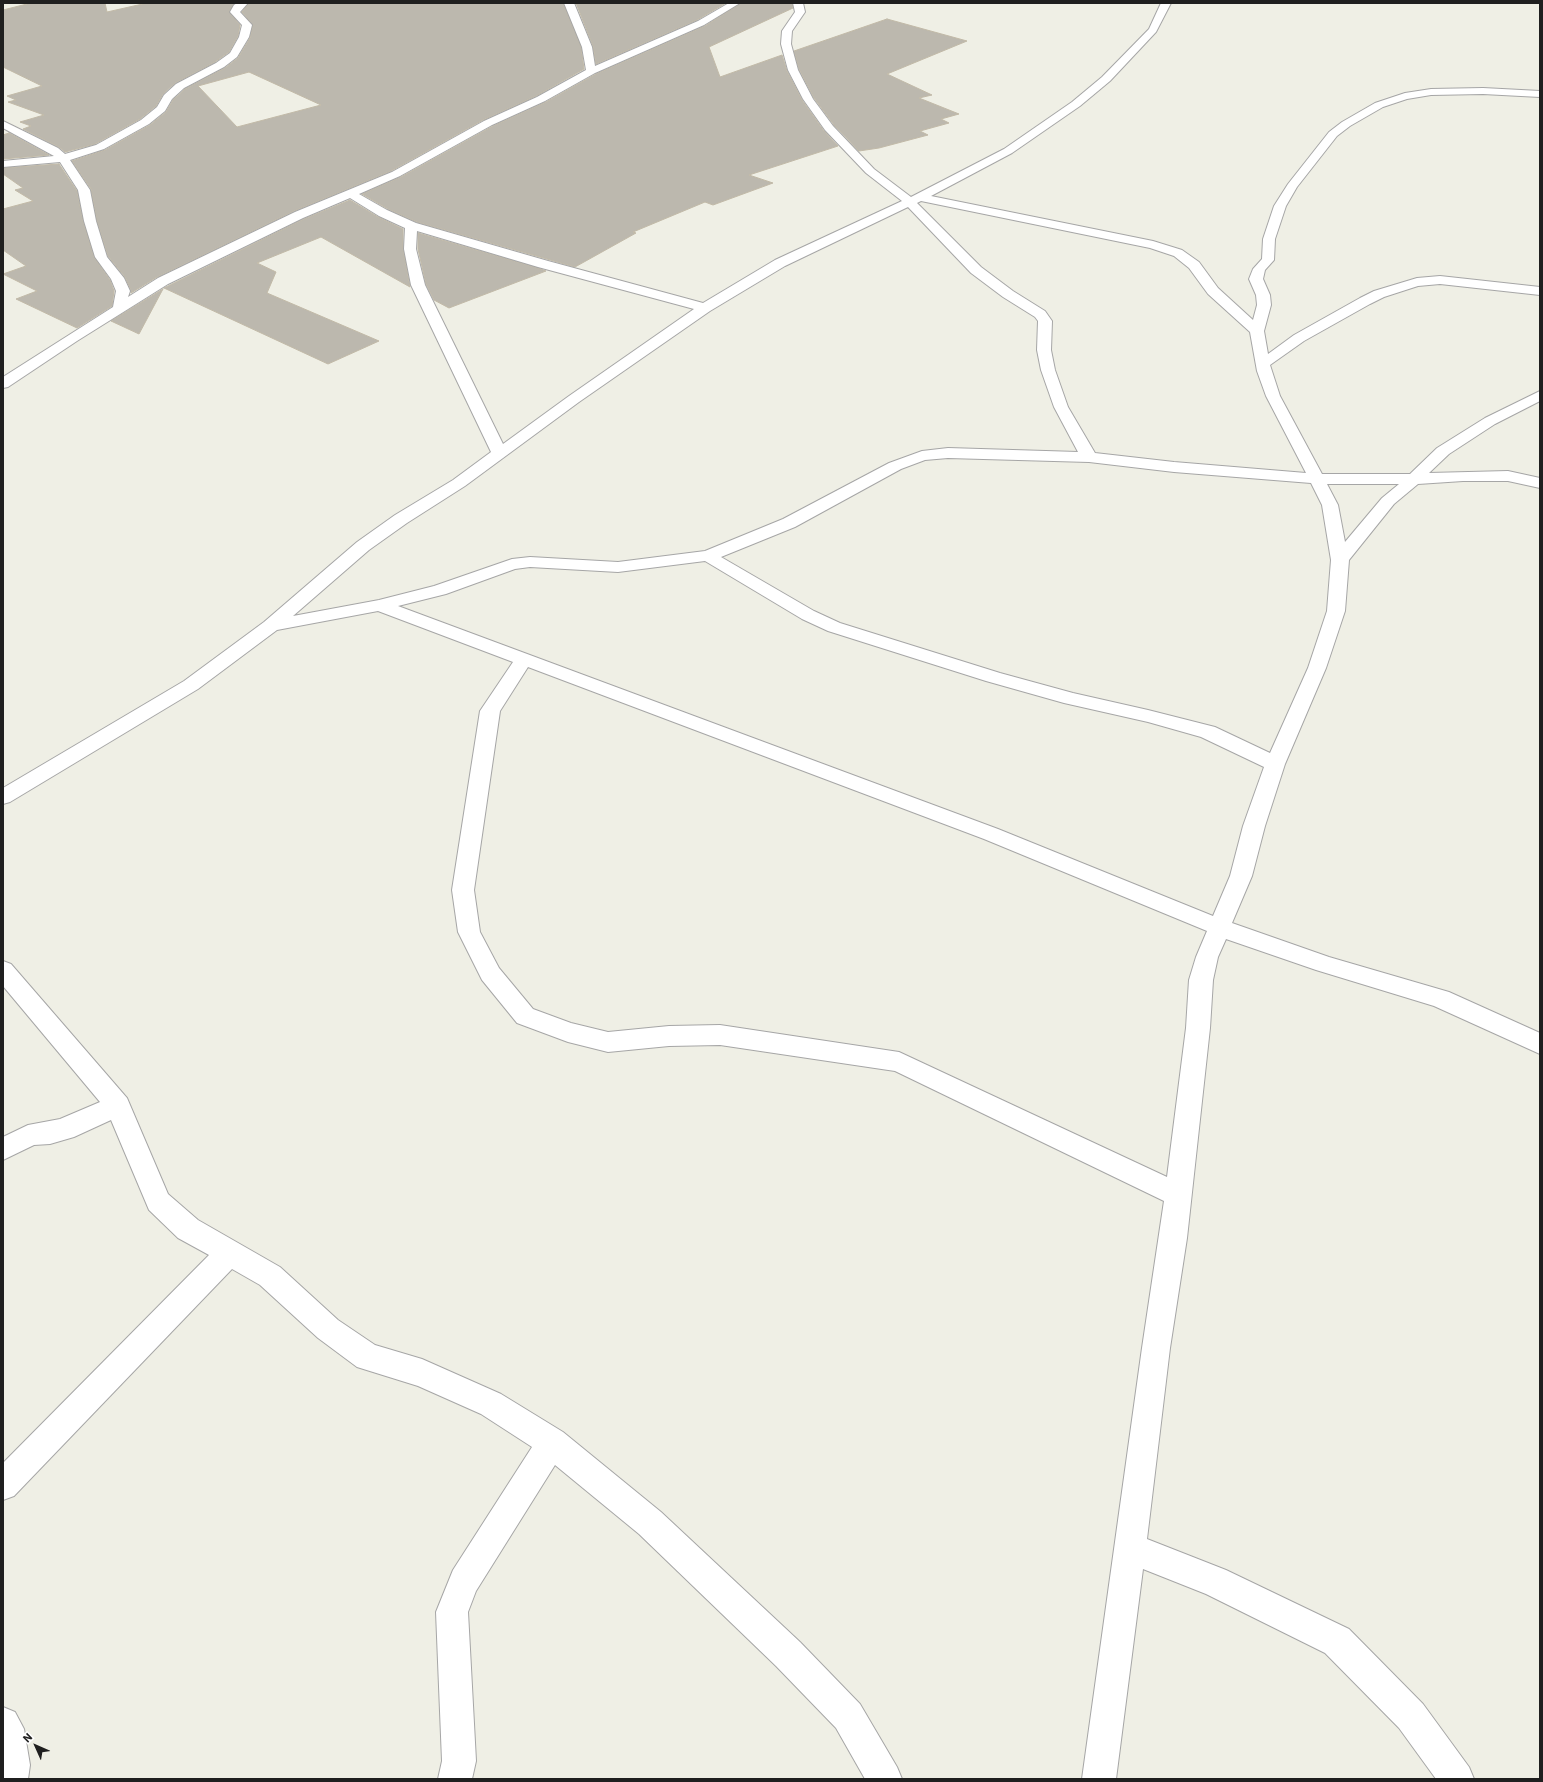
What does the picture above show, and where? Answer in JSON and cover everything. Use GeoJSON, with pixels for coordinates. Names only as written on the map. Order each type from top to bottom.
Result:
{"type":"FeatureCollection","features":[{"type":"Feature","properties":{"kind":"street"},"geometry":{"type":"LineString","coordinates":[[3,164],[63,158],[100,147],[145,122],[161,109],[168,97],[180,86],[220,65],[234,55],[244,37],[247,24],[235,12],[242,3]]}},
{"type":"Feature","properties":{"kind":"street"},"geometry":{"type":"LineString","coordinates":[[569,3],[587,47],[592,71]]}},
{"type":"Feature","properties":{"kind":"street"},"geometry":{"type":"LineString","coordinates":[[3,384],[163,281],[300,215],[396,174],[488,123],[541,99],[592,71],[701,24],[735,3]]}},
{"type":"Feature","properties":{"kind":"street"},"geometry":{"type":"LineString","coordinates":[[798,3],[800,12],[787,31],[786,44],[793,70],[808,99],[829,128],[870,171],[915,200],[976,270],[1008,294],[1040,314],[1045,321],[1044,350],[1048,370],[1061,407],[1089,457]]}},
{"type":"Feature","properties":{"kind":"street"},"geometry":{"type":"LineString","coordinates":[[3,797],[191,685],[270,626],[363,546],[402,518],[459,483],[586,390],[705,308],[780,263],[915,200],[1008,151],[1076,104],[1106,79],[1153,30],[1166,3]]}},
{"type":"Feature","properties":{"kind":"street"},"geometry":{"type":"LineString","coordinates":[[1098,1779],[1156,1348],[1173,1238],[1177,1194],[1198,1028],[1201,980],[1207,957],[1241,876],[1254,826],[1275,764],[1317,668],[1336,611],[1340,560],[1330,505],[1315,479],[1273,396],[1264,371],[1257,330],[1264,305],[1264,295],[1256,280],[1259,269],[1268,260],[1269,239],[1280,206],[1292,186],[1333,134],[1346,124],[1379,104],[1406,96],[1431,92],[1483,91],[1540,94]]}},
{"type":"Feature","properties":{"kind":"street"},"geometry":{"type":"LineString","coordinates":[[3,124],[54,150],[63,158],[84,190],[90,221],[101,257],[117,278],[123,290],[119,309]]}},
{"type":"Feature","properties":{"kind":"street"},"geometry":{"type":"LineString","coordinates":[[350,193],[383,213],[412,226],[543,264],[705,308]]}},
{"type":"Feature","properties":{"kind":"street"},"geometry":{"type":"LineString","coordinates":[[915,200],[1153,246],[1178,253],[1194,265],[1213,291],[1257,330]]}},
{"type":"Feature","properties":{"kind":"street"},"geometry":{"type":"LineString","coordinates":[[412,226],[410,249],[418,285],[500,454]]}},
{"type":"Feature","properties":{"kind":"street"},"geometry":{"type":"LineString","coordinates":[[1263,364],[1299,338],[1365,301],[1379,294],[1417,282],[1440,280],[1540,291]]}},
{"type":"Feature","properties":{"kind":"street"},"geometry":{"type":"LineString","coordinates":[[1340,560],[1388,501],[1444,451],[1490,421],[1540,395]]}},
{"type":"Feature","properties":{"kind":"street"},"geometry":{"type":"LineString","coordinates":[[270,626],[379,605],[440,590],[512,564],[530,562],[618,567],[708,556],[789,523],[895,466],[922,456],[948,452],[1089,457],[1174,467],[1315,479],[1414,479],[1463,476],[1508,476],[1540,483]]}},
{"type":"Feature","properties":{"kind":"street"},"geometry":{"type":"LineString","coordinates":[[708,556],[808,615],[834,627],[1021,685],[1071,699],[1148,716],[1208,732],[1275,764]]}},
{"type":"Feature","properties":{"kind":"street"},"geometry":{"type":"LineString","coordinates":[[379,605],[991,834],[1220,928],[1324,964],[1441,999],[1513,1030],[1540,1044]]}},
{"type":"Feature","properties":{"kind":"street"},"geometry":{"type":"LineString","coordinates":[[523,660],[490,711],[463,890],[469,932],[490,974],[525,1016],[568,1032],[608,1042],[669,1036],[720,1035],[900,1062],[1177,1194]]}},
{"type":"Feature","properties":{"kind":"street"},"geometry":{"type":"LineString","coordinates":[[3,970],[118,1105],[158,1202],[188,1229],[270,1276],[328,1329],[367,1357],[422,1373],[491,1404],[552,1443],[650,1523],[788,1654],[848,1716],[885,1779]]}},
{"type":"Feature","properties":{"kind":"street"},"geometry":{"type":"LineString","coordinates":[[3,1149],[28,1136],[65,1130],[118,1105]]}},
{"type":"Feature","properties":{"kind":"street"},"geometry":{"type":"LineString","coordinates":[[3,1485],[229,1253]]}},
{"type":"Feature","properties":{"kind":"street"},"geometry":{"type":"LineString","coordinates":[[455,1779],[459,1761],[452,1612],[464,1581],[552,1443]]}},
{"type":"Feature","properties":{"kind":"street"},"geometry":{"type":"LineString","coordinates":[[1130,1548],[1215,1581],[1337,1641],[1411,1716],[1458,1779]]}},
{"type":"Feature","properties":{"kind":"street"},"geometry":{"type":"LineString","coordinates":[[3,1724],[7,1729],[13,1765],[11,1779]]}},
{"type":"Feature","properties":{"kind":"building"},"geometry":{"type":"Polygon","coordinates":[[[31,3],[105,3],[107,12],[147,3],[234,3],[229,12],[240,25],[238,36],[229,52],[215,62],[175,83],[163,94],[156,106],[140,119],[95,144],[65,152],[59,147],[23,129],[31,126],[20,122],[44,115],[8,102],[16,100],[7,96],[42,86],[3,67],[3,10],[31,3]]]}},
{"type":"Feature","properties":{"kind":"building"},"geometry":{"type":"Polygon","coordinates":[[[249,3],[563,3],[581,47],[584,69],[536,96],[483,120],[391,171],[294,211],[157,277],[131,293],[125,277],[108,256],[97,221],[91,189],[72,161],[105,150],[150,125],[166,112],[173,100],[185,89],[225,68],[238,58],[250,38],[253,25],[242,12],[249,3]],[[249,72],[198,86],[237,127],[321,105],[249,72]]]}},
{"type":"Feature","properties":{"kind":"building"},"geometry":{"type":"Polygon","coordinates":[[[576,3],[726,3],[697,20],[596,64],[593,46],[576,3]]]}},
{"type":"Feature","properties":{"kind":"building"},"geometry":{"type":"Polygon","coordinates":[[[741,3],[792,3],[793,8],[709,47],[720,77],[782,55],[787,71],[802,100],[824,131],[838,146],[749,175],[773,183],[713,205],[705,202],[633,232],[636,233],[575,267],[417,222],[388,209],[362,194],[401,177],[493,126],[546,102],[596,74],[705,26],[741,3]]]}},
{"type":"Feature","properties":{"kind":"building"},"geometry":{"type":"Polygon","coordinates":[[[887,19],[967,41],[887,74],[932,95],[919,98],[959,114],[941,119],[949,123],[920,131],[928,135],[879,148],[859,151],[834,125],[814,98],[799,69],[794,51],[887,19]]]}},
{"type":"Feature","properties":{"kind":"building"},"geometry":{"type":"Polygon","coordinates":[[[9,133],[49,155],[3,159],[3,135],[9,133]]]}},
{"type":"Feature","properties":{"kind":"building"},"geometry":{"type":"Polygon","coordinates":[[[59,164],[77,191],[83,221],[94,257],[110,280],[114,291],[112,306],[77,328],[16,299],[37,291],[3,274],[26,266],[3,250],[3,209],[33,201],[15,190],[23,188],[3,174],[3,168],[59,164]]]}},
{"type":"Feature","properties":{"kind":"building"},"geometry":{"type":"Polygon","coordinates":[[[350,200],[378,217],[403,229],[403,249],[410,287],[321,237],[257,263],[276,272],[267,293],[379,341],[328,364],[164,288],[304,219],[350,200]]]}},
{"type":"Feature","properties":{"kind":"building"},"geometry":{"type":"Polygon","coordinates":[[[418,233],[546,271],[449,308],[434,300],[426,284],[418,249],[418,233]]]}},
{"type":"Feature","properties":{"kind":"building"},"geometry":{"type":"Polygon","coordinates":[[[163,289],[139,334],[111,321],[163,289]]]}}]}
